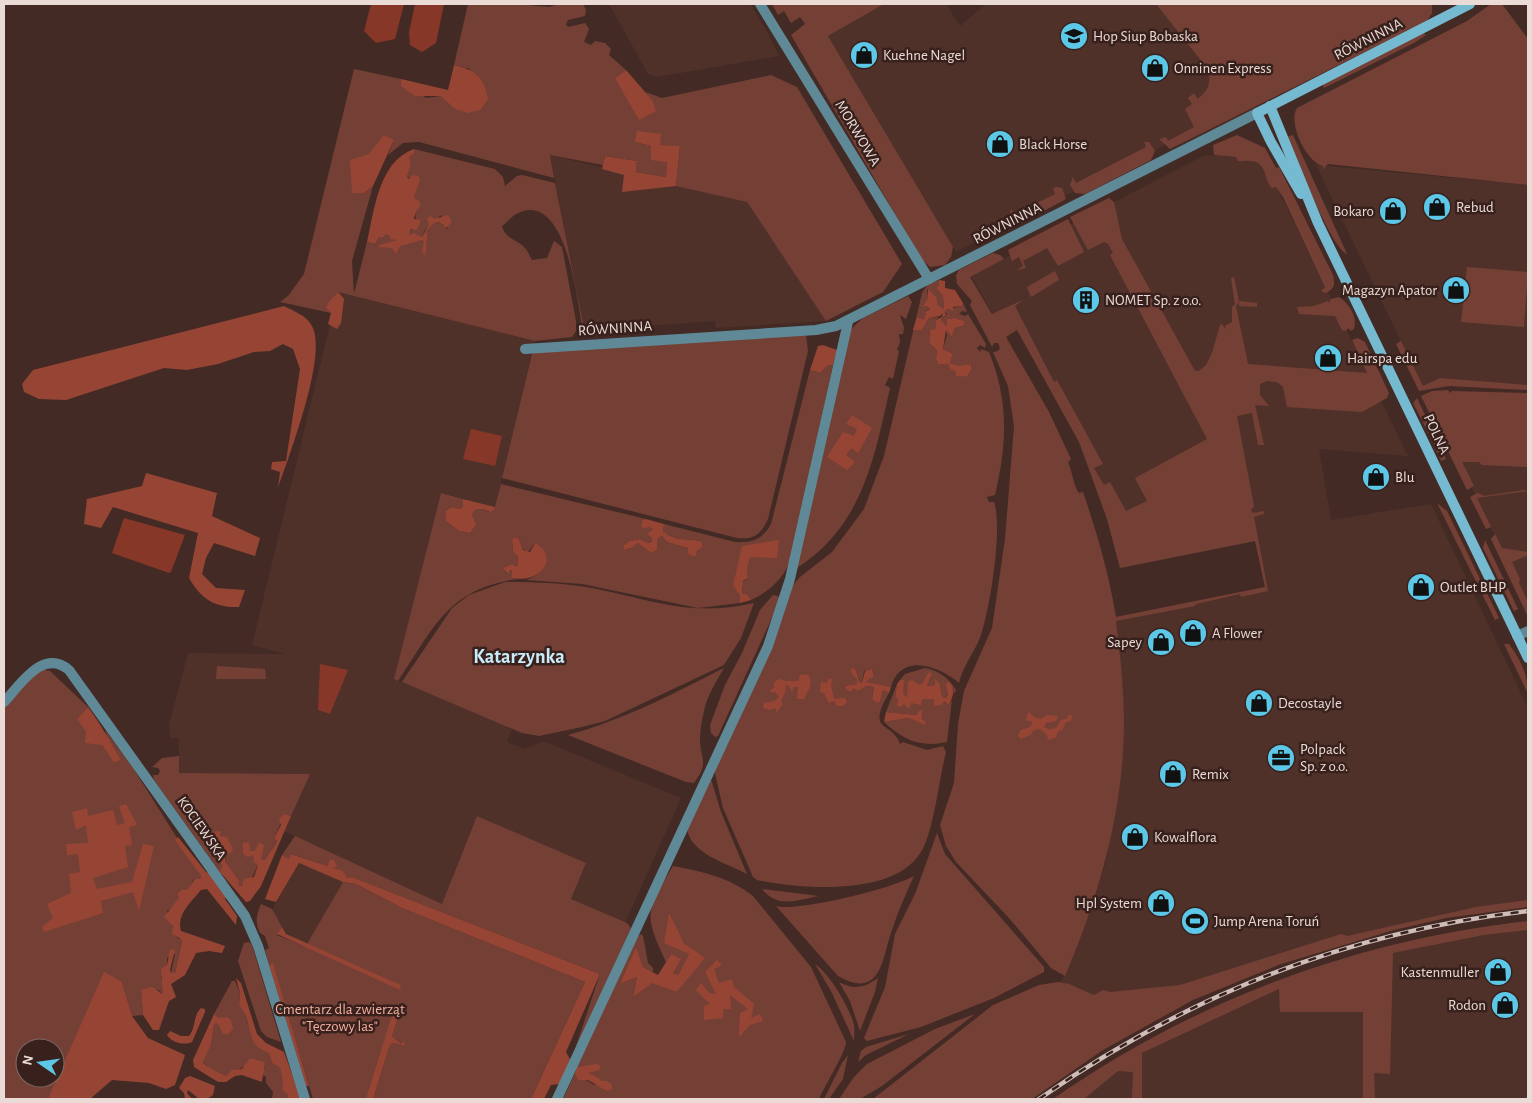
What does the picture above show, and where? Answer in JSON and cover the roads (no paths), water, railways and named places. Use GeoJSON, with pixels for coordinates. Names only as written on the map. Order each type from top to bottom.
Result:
{"type":"FeatureCollection","features":[{"type":"Feature","properties":{"kind":"street","name":"MORWOWA"},"geometry":{"type":"LineString","coordinates":[[760,4],[929,279]]}},
{"type":"Feature","properties":{"kind":"street","name":"RÓWNINNA"},"geometry":{"type":"LineString","coordinates":[[525,349],[816,330],[848,322],[1470,4]]}},
{"type":"Feature","properties":{"kind":"street","name":"POLNA"},"geometry":{"type":"LineString","coordinates":[[1270,106],[1318,223],[1528,658]]}},
{"type":"Feature","properties":{"kind":"street","name":"POLNA"},"geometry":{"type":"LineString","coordinates":[[1257,113],[1271,142],[1318,223]]}},
{"type":"Feature","properties":{"kind":"street"},"geometry":{"type":"LineString","coordinates":[[557,1099],[768,646],[790,579],[848,322]]}},
{"type":"Feature","properties":{"kind":"street"},"geometry":{"type":"LineString","coordinates":[[1517,636],[1528,631]]}},
{"type":"Feature","properties":{"kind":"street","name":"KOCIEWSKA"},"geometry":{"type":"LineString","coordinates":[[4,702],[32,673],[46,663],[56,662],[69,670],[245,916],[258,946],[305,1099]]}},
{"type":"Feature","properties":{"kind":"railway"},"geometry":{"type":"LineString","coordinates":[[1039,1099],[1095,1062],[1153,1029],[1211,999],[1271,974],[1333,952],[1396,935],[1461,921],[1528,911]]}},
{"type":"Feature","properties":{"kind":"place","name":"Hop Siup Bobaska"},"geometry":{"type":"Point","coordinates":[1074,36]}},
{"type":"Feature","properties":{"kind":"place","name":"Kuehne Nagel"},"geometry":{"type":"Point","coordinates":[864,55]}},
{"type":"Feature","properties":{"kind":"place","name":"Onninen Express"},"geometry":{"type":"Point","coordinates":[1155,68]}},
{"type":"Feature","properties":{"kind":"place","name":"Black Horse"},"geometry":{"type":"Point","coordinates":[1000,144]}},
{"type":"Feature","properties":{"kind":"place","name":"Rebud"},"geometry":{"type":"Point","coordinates":[1437,207]}},
{"type":"Feature","properties":{"kind":"place","name":"Bokaro"},"geometry":{"type":"Point","coordinates":[1393,211]}},
{"type":"Feature","properties":{"kind":"place","name":"Magazyn Apator"},"geometry":{"type":"Point","coordinates":[1456,290]}},
{"type":"Feature","properties":{"kind":"place","name":"NOMET Sp. z o.o."},"geometry":{"type":"Point","coordinates":[1086,300]}},
{"type":"Feature","properties":{"kind":"place","name":"Hairspa edu"},"geometry":{"type":"Point","coordinates":[1328,358]}},
{"type":"Feature","properties":{"kind":"place","name":"Blu"},"geometry":{"type":"Point","coordinates":[1376,477]}},
{"type":"Feature","properties":{"kind":"place","name":"Outlet BHP"},"geometry":{"type":"Point","coordinates":[1421,587]}},
{"type":"Feature","properties":{"kind":"place","name":"A Flower"},"geometry":{"type":"Point","coordinates":[1193,633]}},
{"type":"Feature","properties":{"kind":"place","name":"Sapey"},"geometry":{"type":"Point","coordinates":[1161,642]}},
{"type":"Feature","properties":{"kind":"place","name":"Decostayle"},"geometry":{"type":"Point","coordinates":[1259,703]}},
{"type":"Feature","properties":{"kind":"place","name":"Polpack Sp. z o.o."},"geometry":{"type":"Point","coordinates":[1281,758]}},
{"type":"Feature","properties":{"kind":"place","name":"Remix"},"geometry":{"type":"Point","coordinates":[1173,774]}},
{"type":"Feature","properties":{"kind":"place","name":"Kowalflora"},"geometry":{"type":"Point","coordinates":[1135,837]}},
{"type":"Feature","properties":{"kind":"place","name":"Hpl System"},"geometry":{"type":"Point","coordinates":[1161,903]}},
{"type":"Feature","properties":{"kind":"place","name":"Jump Arena Toruń"},"geometry":{"type":"Point","coordinates":[1195,921]}},
{"type":"Feature","properties":{"kind":"place","name":"Kastenmuller"},"geometry":{"type":"Point","coordinates":[1498,972]}},
{"type":"Feature","properties":{"kind":"place","name":"Rodon"},"geometry":{"type":"Point","coordinates":[1505,1005]}},
{"type":"Feature","properties":{"kind":"district","name":"Katarzynka"},"geometry":{"type":"Point","coordinates":[519,656]}},
{"type":"Feature","properties":{"kind":"park label","name":"Cmentarz dla zwierząt \"Tęczowy las\""},"geometry":{"type":"Point","coordinates":[340,1018]}}]}
